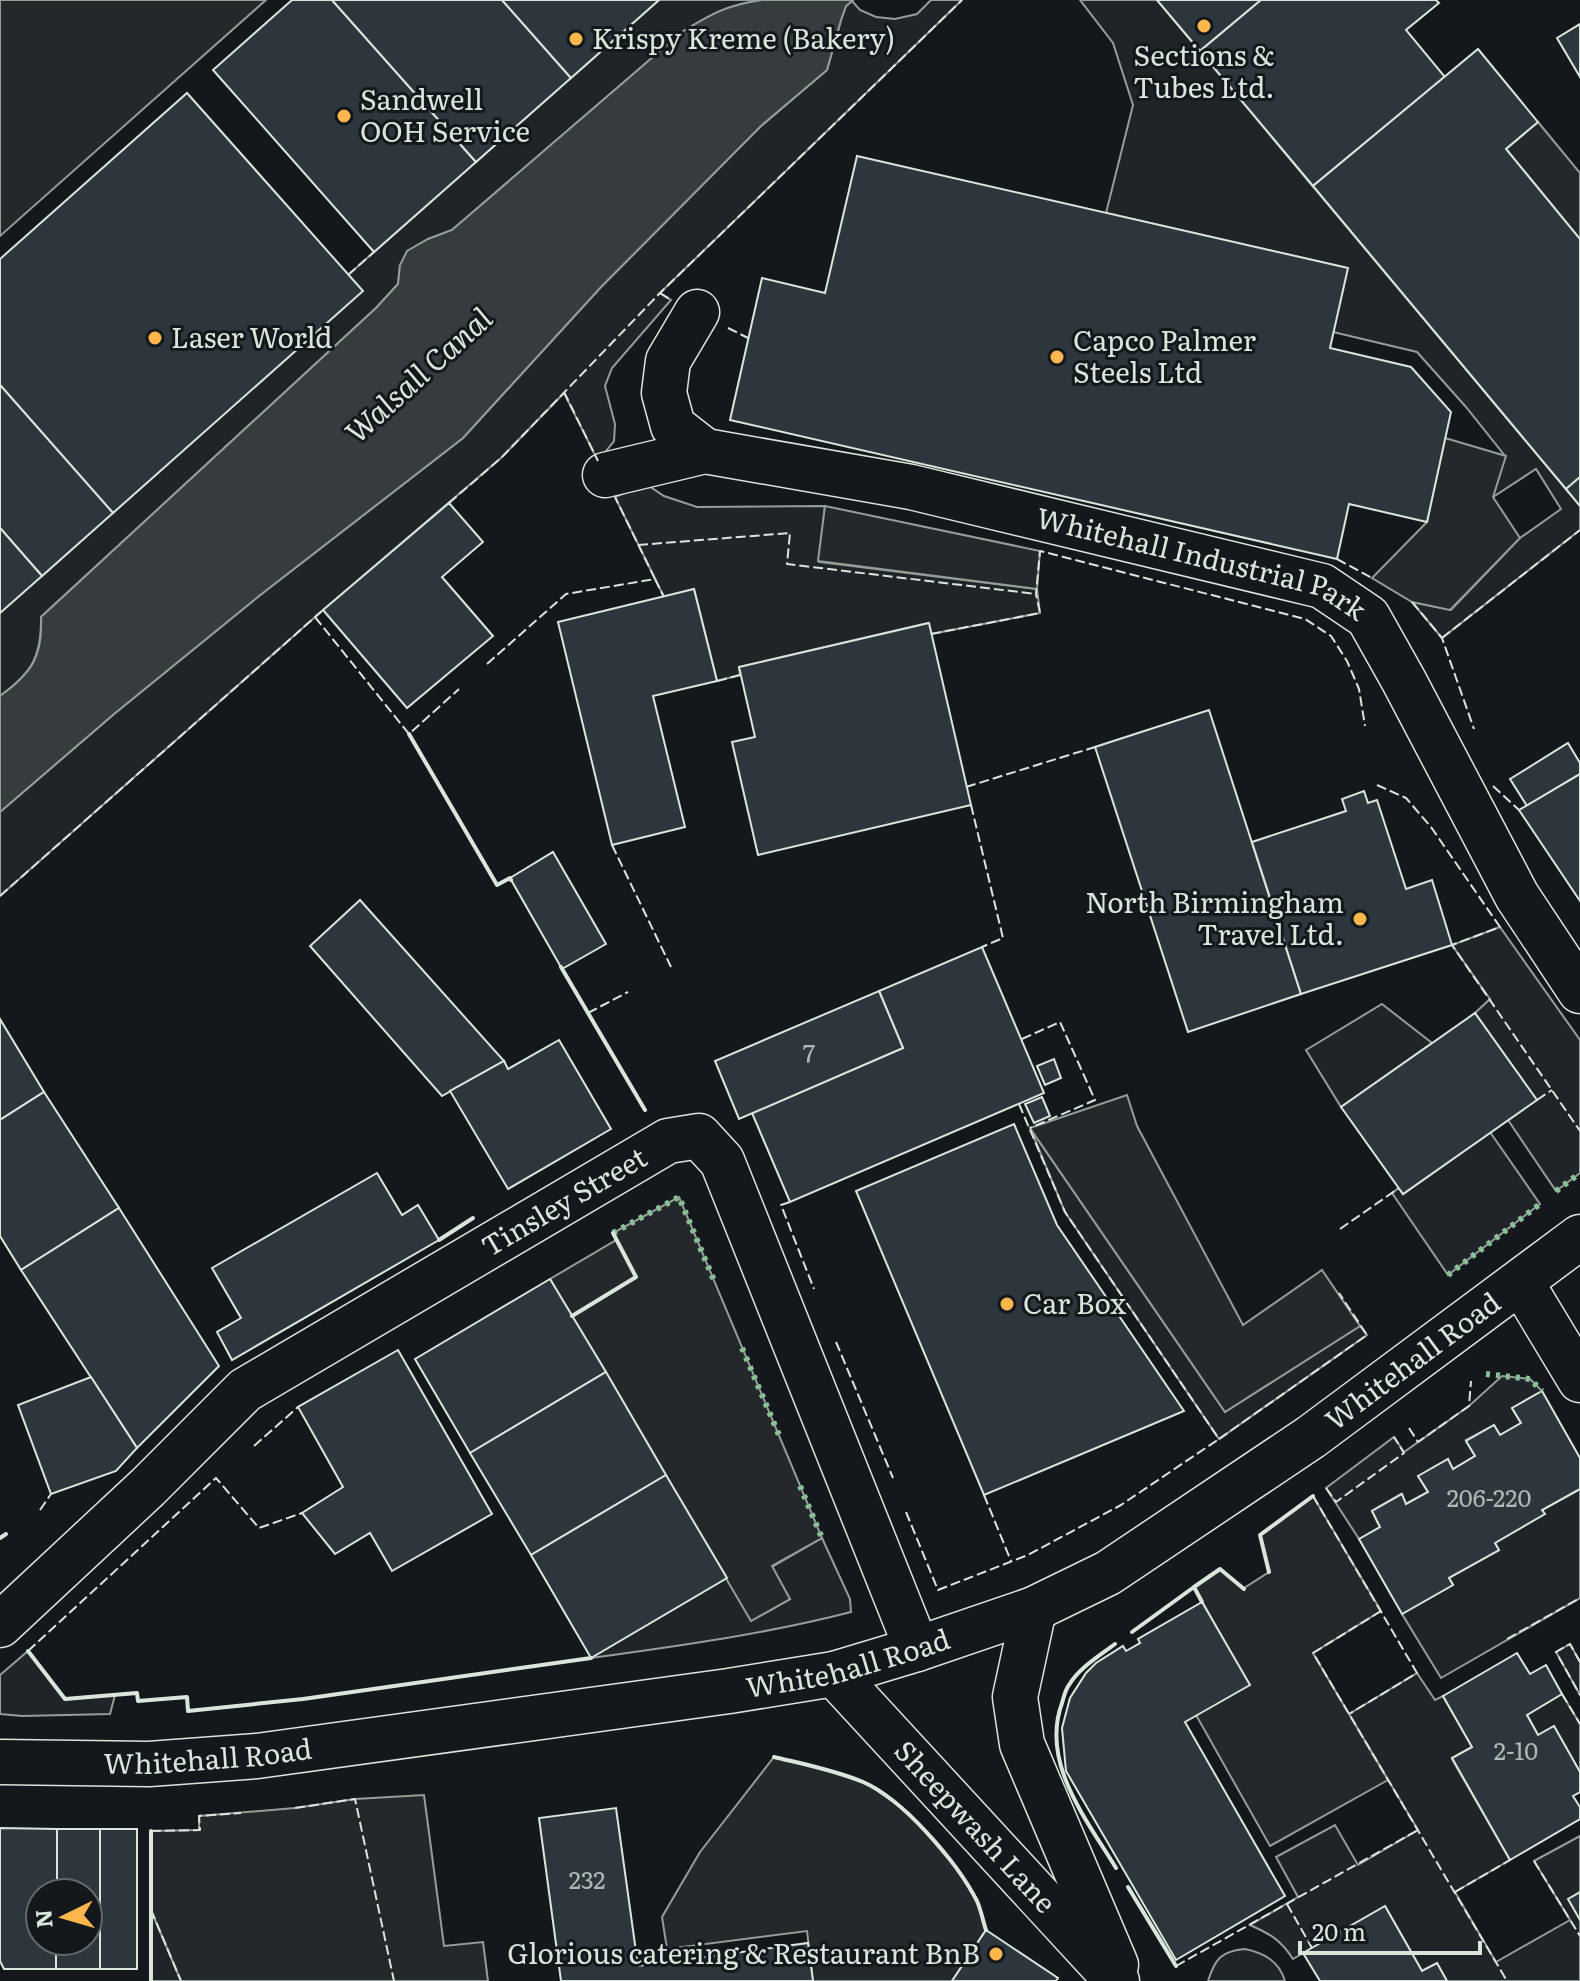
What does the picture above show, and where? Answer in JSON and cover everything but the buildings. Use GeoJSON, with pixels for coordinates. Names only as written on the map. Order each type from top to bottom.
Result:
{"type":"FeatureCollection","features":[{"type":"Feature","properties":{"kind":"street","name":"Whitehall Industrial Park"},"geometry":{"type":"LineString","coordinates":[[697,312],[668,361],[664,393],[673,426],[705,451]]}},
{"type":"Feature","properties":{"kind":"street","name":"Whitehall Industrial Park"},"geometry":{"type":"LineString","coordinates":[[605,475],[705,451],[911,487],[1322,586],[1368,617],[1517,896],[1580,991]]}},
{"type":"Feature","properties":{"kind":"street","name":"Tinsley Street"},"geometry":{"type":"LineString","coordinates":[[0,1625],[148,1487],[245,1390],[668,1141],[699,1136],[722,1161],[917,1649]]}},
{"type":"Feature","properties":{"kind":"street","name":"Whitehall Road"},"geometry":{"type":"LineString","coordinates":[[0,1762],[149,1764],[257,1756],[834,1674],[917,1649],[1034,1609],[1108,1573],[1311,1437],[1580,1237]]}},
{"type":"Feature","properties":{"kind":"street"},"geometry":{"type":"LineString","coordinates":[[1521,1282],[1580,1380]]}},
{"type":"Feature","properties":{"kind":"street","name":"Sheepwash Lane"},"geometry":{"type":"LineString","coordinates":[[1034,1609],[1015,1697],[1022,1744],[1123,1981]]}},
{"type":"Feature","properties":{"kind":"street","name":"Sheepwash Lane"},"geometry":{"type":"LineString","coordinates":[[834,1674],[1117,1981]]}},
{"type":"Feature","properties":{"kind":"shaded area"},"geometry":{"type":"Polygon","coordinates":[[[0,0],[266,0],[0,236],[0,0]]]}},
{"type":"Feature","properties":{"kind":"shaded area"},"geometry":{"type":"Polygon","coordinates":[[[659,0],[762,0],[720,11],[682,32],[452,230],[428,239],[400,265],[398,284],[376,308],[41,617],[40,643],[33,662],[20,679],[0,696],[0,613],[362,291],[348,275],[659,0]]]}},
{"type":"Feature","properties":{"kind":"shaded area"},"geometry":{"type":"Polygon","coordinates":[[[931,0],[962,0],[660,293],[671,300],[612,368],[605,386],[615,424],[614,441],[598,461],[564,393],[501,458],[323,610],[0,896],[0,812],[259,596],[463,438],[601,287],[761,126],[827,70],[846,6],[852,1],[860,10],[876,17],[895,19],[917,14],[931,0]]]}},
{"type":"Feature","properties":{"kind":"shaded area"},"geometry":{"type":"Polygon","coordinates":[[[1080,0],[1157,0],[1580,506],[1580,530],[1442,638],[1412,602],[1451,610],[1520,538],[1561,509],[1536,469],[1493,497],[1505,456],[1417,352],[1333,332],[1347,268],[1106,213],[1133,105],[1113,43],[1080,0]]]}},
{"type":"Feature","properties":{"kind":"shaded area"},"geometry":{"type":"Polygon","coordinates":[[[1538,122],[1580,173],[1580,239],[1506,149],[1538,122]]]}},
{"type":"Feature","properties":{"kind":"shaded area"},"geometry":{"type":"Polygon","coordinates":[[[1445,438],[1506,456],[1493,497],[1520,538],[1450,610],[1412,602],[1372,578],[1427,522],[1445,438]]]}},
{"type":"Feature","properties":{"kind":"shaded area"},"geometry":{"type":"Polygon","coordinates":[[[646,484],[664,496],[697,507],[825,506],[819,562],[1037,589],[1040,613],[931,634],[928,623],[739,667],[740,675],[717,681],[694,589],[664,597],[615,497],[646,484]]]}},
{"type":"Feature","properties":{"kind":"shaded area"},"geometry":{"type":"Polygon","coordinates":[[[825,506],[1040,551],[1037,589],[818,561],[825,506]]]}},
{"type":"Feature","properties":{"kind":"shaded area"},"geometry":{"type":"Polygon","coordinates":[[[1500,927],[1580,1040],[1580,1173],[1556,1191],[1508,1120],[1536,1100],[1475,1013],[1490,999],[1452,945],[1500,927]]]}},
{"type":"Feature","properties":{"kind":"shaded area"},"geometry":{"type":"Polygon","coordinates":[[[1382,1004],[1432,1043],[1341,1107],[1306,1050],[1382,1004]]]}},
{"type":"Feature","properties":{"kind":"shaded area"},"geometry":{"type":"Polygon","coordinates":[[[1127,1095],[1137,1126],[1243,1325],[1322,1270],[1360,1326],[1225,1412],[1030,1128],[1127,1095]]]}},
{"type":"Feature","properties":{"kind":"shaded area"},"geometry":{"type":"Polygon","coordinates":[[[1030,1128],[1225,1412],[1360,1326],[1367,1335],[1219,1439],[1065,1212],[1030,1128]]]}},
{"type":"Feature","properties":{"kind":"shaded area"},"geometry":{"type":"Polygon","coordinates":[[[1490,1132],[1540,1204],[1448,1275],[1392,1193],[1399,1188],[1403,1194],[1490,1132]]]}},
{"type":"Feature","properties":{"kind":"shaded area"},"geometry":{"type":"Polygon","coordinates":[[[679,1197],[822,1538],[772,1566],[790,1599],[751,1621],[550,1279],[616,1240],[613,1233],[679,1197]]]}},
{"type":"Feature","properties":{"kind":"shaded area"},"geometry":{"type":"Polygon","coordinates":[[[1502,1376],[1530,1379],[1542,1391],[1512,1408],[1521,1423],[1500,1435],[1494,1425],[1466,1440],[1475,1456],[1453,1469],[1419,1477],[1428,1492],[1406,1504],[1401,1494],[1372,1511],[1380,1527],[1359,1539],[1326,1488],[1394,1437],[1404,1452],[1469,1406],[1502,1376]]]}},
{"type":"Feature","properties":{"kind":"shaded area"},"geometry":{"type":"Polygon","coordinates":[[[1580,1489],[1580,1598],[1441,1678],[1402,1614],[1453,1585],[1449,1578],[1499,1550],[1495,1543],[1544,1513],[1542,1510],[1580,1489]]]}},
{"type":"Feature","properties":{"kind":"shaded area"},"geometry":{"type":"Polygon","coordinates":[[[1313,1496],[1381,1611],[1313,1653],[1388,1780],[1270,1846],[1196,1715],[1249,1685],[1194,1587],[1220,1569],[1244,1588],[1269,1572],[1260,1535],[1313,1496]]]}},
{"type":"Feature","properties":{"kind":"shaded area"},"geometry":{"type":"Polygon","coordinates":[[[822,1538],[850,1599],[851,1612],[754,1633],[591,1658],[727,1578],[751,1621],[790,1599],[772,1567],[822,1538]]]}},
{"type":"Feature","properties":{"kind":"shaded area"},"geometry":{"type":"Polygon","coordinates":[[[1570,1644],[1580,1662],[1580,1695],[1556,1652],[1570,1644]]]}},
{"type":"Feature","properties":{"kind":"shaded area"},"geometry":{"type":"Polygon","coordinates":[[[28,1651],[65,1699],[115,1695],[110,1714],[0,1714],[0,1675],[28,1651]]]}},
{"type":"Feature","properties":{"kind":"shaded area"},"geometry":{"type":"Polygon","coordinates":[[[1417,1673],[1435,1700],[1443,1696],[1472,1747],[1452,1759],[1510,1860],[1455,1892],[1496,1962],[1570,1920],[1534,1861],[1580,1836],[1580,1981],[1447,1981],[1437,1963],[1422,1971],[1385,1906],[1293,1959],[1274,1938],[1250,1925],[1298,1897],[1276,1857],[1335,1825],[1358,1865],[1418,1830],[1349,1714],[1417,1673]]]}},
{"type":"Feature","properties":{"kind":"shaded area"},"geometry":{"type":"Polygon","coordinates":[[[1562,1694],[1580,1724],[1580,1772],[1554,1726],[1538,1735],[1527,1715],[1562,1694]]]}},
{"type":"Feature","properties":{"kind":"shaded area"},"geometry":{"type":"Polygon","coordinates":[[[774,1757],[866,1783],[909,1813],[957,1869],[978,1903],[986,1930],[952,1981],[813,1981],[807,1931],[667,1949],[662,1917],[700,1852],[774,1757]]]}},
{"type":"Feature","properties":{"kind":"shaded area"},"geometry":{"type":"Polygon","coordinates":[[[424,1795],[444,1946],[483,1942],[488,1981],[181,1981],[151,1910],[151,1831],[199,1830],[199,1816],[295,1808],[355,1799],[424,1795]]]}},
{"type":"Feature","properties":{"kind":"shaded area"},"geometry":{"type":"Polygon","coordinates":[[[151,1910],[181,1981],[151,1981],[151,1910]]]}},
{"type":"Feature","properties":{"kind":"shaded area"},"geometry":{"type":"Polygon","coordinates":[[[1245,1949],[1270,1959],[1285,1981],[1208,1981],[1220,1958],[1245,1949]]]}},
{"type":"Feature","properties":{"kind":"water","name":"Walsall Canal"},"geometry":{"type":"Polygon","coordinates":[[[762,0],[853,0],[846,6],[827,70],[761,126],[601,287],[463,438],[259,596],[0,812],[0,696],[28,671],[33,662],[40,643],[41,617],[376,308],[398,284],[400,265],[407,251],[452,230],[682,32],[720,11],[762,0]]]}},
{"type":"Feature","properties":{"kind":"hedge"},"geometry":{"type":"LineString","coordinates":[[1556,1191],[1580,1173]]}},
{"type":"Feature","properties":{"kind":"hedge"},"geometry":{"type":"LineString","coordinates":[[613,1233],[679,1197],[715,1283]]}},
{"type":"Feature","properties":{"kind":"hedge"},"geometry":{"type":"LineString","coordinates":[[1448,1275],[1540,1204]]}},
{"type":"Feature","properties":{"kind":"hedge"},"geometry":{"type":"LineString","coordinates":[[742,1348],[779,1435]]}},
{"type":"Feature","properties":{"kind":"hedge"},"geometry":{"type":"LineString","coordinates":[[1486,1374],[1530,1379],[1542,1391]]}},
{"type":"Feature","properties":{"kind":"hedge"},"geometry":{"type":"LineString","coordinates":[[800,1486],[822,1538]]}},
{"type":"Feature","properties":{"kind":"fence"},"geometry":{"type":"LineString","coordinates":[[449,503],[501,458],[660,293],[962,0]]}},
{"type":"Feature","properties":{"kind":"fence"},"geometry":{"type":"LineString","coordinates":[[348,275],[374,252]]}},
{"type":"Feature","properties":{"kind":"fence"},"geometry":{"type":"LineString","coordinates":[[660,293],[671,300]]}},
{"type":"Feature","properties":{"kind":"fence"},"geometry":{"type":"LineString","coordinates":[[728,328],[748,338]]}},
{"type":"Feature","properties":{"kind":"fence"},"geometry":{"type":"LineString","coordinates":[[564,392],[598,461]]}},
{"type":"Feature","properties":{"kind":"fence"},"geometry":{"type":"LineString","coordinates":[[487,664],[566,594],[655,579],[615,497]]}},
{"type":"Feature","properties":{"kind":"fence"},"geometry":{"type":"LineString","coordinates":[[1442,638],[1580,530]]}},
{"type":"Feature","properties":{"kind":"fence"},"geometry":{"type":"LineString","coordinates":[[638,545],[790,533],[787,564],[1036,594]]}},
{"type":"Feature","properties":{"kind":"fence"},"geometry":{"type":"LineString","coordinates":[[931,634],[1040,613],[1036,594],[1040,551],[1305,619],[1331,636],[1347,661],[1359,689],[1365,726]]}},
{"type":"Feature","properties":{"kind":"fence"},"geometry":{"type":"LineString","coordinates":[[1337,559],[1372,578]]}},
{"type":"Feature","properties":{"kind":"fence"},"geometry":{"type":"LineString","coordinates":[[655,579],[664,597]]}},
{"type":"Feature","properties":{"kind":"fence"},"geometry":{"type":"LineString","coordinates":[[1412,602],[1442,638],[1474,729]]}},
{"type":"Feature","properties":{"kind":"fence"},"geometry":{"type":"LineString","coordinates":[[0,896],[323,610]]}},
{"type":"Feature","properties":{"kind":"fence"},"geometry":{"type":"LineString","coordinates":[[315,617],[409,734],[459,689]]}},
{"type":"Feature","properties":{"kind":"fence"},"geometry":{"type":"LineString","coordinates":[[717,681],[740,675]]}},
{"type":"Feature","properties":{"kind":"fence"},"geometry":{"type":"LineString","coordinates":[[966,787],[1095,747]]}},
{"type":"Feature","properties":{"kind":"fence"},"geometry":{"type":"LineString","coordinates":[[1377,785],[1406,798],[1431,827],[1500,927],[1452,945],[1580,1131]]}},
{"type":"Feature","properties":{"kind":"fence"},"geometry":{"type":"LineString","coordinates":[[1493,786],[1519,810]]}},
{"type":"Feature","properties":{"kind":"fence"},"geometry":{"type":"LineString","coordinates":[[971,805],[1003,938],[982,947]]}},
{"type":"Feature","properties":{"kind":"fence"},"geometry":{"type":"LineString","coordinates":[[612,845],[671,967]]}},
{"type":"Feature","properties":{"kind":"fence"},"geometry":{"type":"LineString","coordinates":[[588,1013],[628,992]]}},
{"type":"Feature","properties":{"kind":"fence"},"geometry":{"type":"LineString","coordinates":[[1022,1039],[1060,1022],[1095,1100],[1030,1128]]}},
{"type":"Feature","properties":{"kind":"fence"},"geometry":{"type":"LineString","coordinates":[[1537,1100],[1552,1090]]}},
{"type":"Feature","properties":{"kind":"fence"},"geometry":{"type":"LineString","coordinates":[[1019,1104],[1065,1212],[1219,1439],[1367,1335],[1339,1293]]}},
{"type":"Feature","properties":{"kind":"fence"},"geometry":{"type":"LineString","coordinates":[[1340,1229],[1399,1188]]}},
{"type":"Feature","properties":{"kind":"fence"},"geometry":{"type":"LineString","coordinates":[[790,1202],[781,1205],[814,1289]]}},
{"type":"Feature","properties":{"kind":"fence"},"geometry":{"type":"LineString","coordinates":[[836,1342],[893,1478]]}},
{"type":"Feature","properties":{"kind":"fence"},"geometry":{"type":"LineString","coordinates":[[1409,1428],[1418,1442],[1469,1406],[1471,1381]]}},
{"type":"Feature","properties":{"kind":"fence"},"geometry":{"type":"LineString","coordinates":[[254,1446],[298,1407]]}},
{"type":"Feature","properties":{"kind":"fence"},"geometry":{"type":"LineString","coordinates":[[1326,1488],[1336,1502],[1404,1453],[1394,1437]]}},
{"type":"Feature","properties":{"kind":"fence"},"geometry":{"type":"LineString","coordinates":[[906,1512],[938,1590],[1028,1555],[1121,1505],[1219,1439]]}},
{"type":"Feature","properties":{"kind":"fence"},"geometry":{"type":"LineString","coordinates":[[28,1651],[216,1478],[259,1528],[302,1513]]}},
{"type":"Feature","properties":{"kind":"fence"},"geometry":{"type":"LineString","coordinates":[[40,1510],[51,1494]]}},
{"type":"Feature","properties":{"kind":"fence"},"geometry":{"type":"LineString","coordinates":[[984,1495],[1011,1561]]}},
{"type":"Feature","properties":{"kind":"fence"},"geometry":{"type":"LineString","coordinates":[[1313,1496],[1417,1673],[1349,1714]]}},
{"type":"Feature","properties":{"kind":"fence"},"geometry":{"type":"LineString","coordinates":[[1507,1639],[1580,1598]]}},
{"type":"Feature","properties":{"kind":"fence"},"geometry":{"type":"LineString","coordinates":[[1381,1611],[1313,1653],[1507,1981]]}},
{"type":"Feature","properties":{"kind":"fence"},"geometry":{"type":"LineString","coordinates":[[1580,1662],[1570,1644],[1556,1652],[1580,1695]]}},
{"type":"Feature","properties":{"kind":"fence"},"geometry":{"type":"LineString","coordinates":[[1562,1694],[1580,1724]]}},
{"type":"Feature","properties":{"kind":"fence"},"geometry":{"type":"LineString","coordinates":[[295,1808],[355,1799],[394,1981]]}},
{"type":"Feature","properties":{"kind":"fence"},"geometry":{"type":"LineString","coordinates":[[151,1831],[200,1830],[199,1816],[241,1813]]}},
{"type":"Feature","properties":{"kind":"fence"},"geometry":{"type":"LineString","coordinates":[[1176,1966],[1418,1830]]}},
{"type":"Feature","properties":{"kind":"fence"},"geometry":{"type":"LineString","coordinates":[[1455,1892],[1510,1860]]}},
{"type":"Feature","properties":{"kind":"fence"},"geometry":{"type":"LineString","coordinates":[[1534,1861],[1580,1936]]}},
{"type":"Feature","properties":{"kind":"fence"},"geometry":{"type":"LineString","coordinates":[[1287,1904],[1312,1948]]}},
{"type":"Feature","properties":{"kind":"fence"},"geometry":{"type":"LineString","coordinates":[[151,1910],[181,1981]]}},
{"type":"Feature","properties":{"kind":"wall"},"geometry":{"type":"LineString","coordinates":[[409,734],[497,885],[511,880]]}},
{"type":"Feature","properties":{"kind":"wall"},"geometry":{"type":"LineString","coordinates":[[561,967],[645,1110]]}},
{"type":"Feature","properties":{"kind":"wall"},"geometry":{"type":"LineString","coordinates":[[439,1240],[473,1218]]}},
{"type":"Feature","properties":{"kind":"wall"},"geometry":{"type":"LineString","coordinates":[[572,1316],[636,1277],[613,1233]]}},
{"type":"Feature","properties":{"kind":"wall"},"geometry":{"type":"LineString","coordinates":[[1269,1572],[1260,1535],[1313,1496]]}},
{"type":"Feature","properties":{"kind":"wall"},"geometry":{"type":"LineString","coordinates":[[0,1538],[6,1534]]}},
{"type":"Feature","properties":{"kind":"wall"},"geometry":{"type":"LineString","coordinates":[[1202,1602],[1194,1587],[1220,1569],[1244,1589]]}},
{"type":"Feature","properties":{"kind":"wall"},"geometry":{"type":"LineString","coordinates":[[1132,1632],[1194,1587]]}},
{"type":"Feature","properties":{"kind":"wall"},"geometry":{"type":"LineString","coordinates":[[1115,1644],[1078,1673],[1066,1691],[1057,1725],[1057,1747],[1062,1769],[1080,1811],[1116,1868]]}},
{"type":"Feature","properties":{"kind":"wall"},"geometry":{"type":"LineString","coordinates":[[28,1651],[65,1699],[137,1693],[138,1701],[187,1697],[188,1711],[303,1699],[591,1658]]}},
{"type":"Feature","properties":{"kind":"wall"},"geometry":{"type":"LineString","coordinates":[[774,1757],[863,1782],[895,1802],[928,1833],[956,1868],[977,1901],[986,1930]]}},
{"type":"Feature","properties":{"kind":"wall"},"geometry":{"type":"LineString","coordinates":[[151,1831],[151,1981]]}},
{"type":"Feature","properties":{"kind":"wall"},"geometry":{"type":"LineString","coordinates":[[1128,1887],[1176,1966]]}},
{"type":"Feature","properties":{"kind":"place","name":"Sections & Tubes Ltd."},"geometry":{"type":"Point","coordinates":[1204,26]}},
{"type":"Feature","properties":{"kind":"place","name":"Krispy Kreme (Bakery)"},"geometry":{"type":"Point","coordinates":[576,39]}},
{"type":"Feature","properties":{"kind":"place","name":"Sandwell OOH Service"},"geometry":{"type":"Point","coordinates":[344,116]}},
{"type":"Feature","properties":{"kind":"place","name":"Laser World"},"geometry":{"type":"Point","coordinates":[155,338]}},
{"type":"Feature","properties":{"kind":"place","name":"Capco Palmer Steels Ltd"},"geometry":{"type":"Point","coordinates":[1057,357]}},
{"type":"Feature","properties":{"kind":"place","name":"North Birmingham Travel Ltd."},"geometry":{"type":"Point","coordinates":[1360,919]}},
{"type":"Feature","properties":{"kind":"place","name":"Car Box"},"geometry":{"type":"Point","coordinates":[1007,1304]}},
{"type":"Feature","properties":{"kind":"place","name":"Glorious catering & Restaurant BnB"},"geometry":{"type":"Point","coordinates":[996,1954]}}]}
